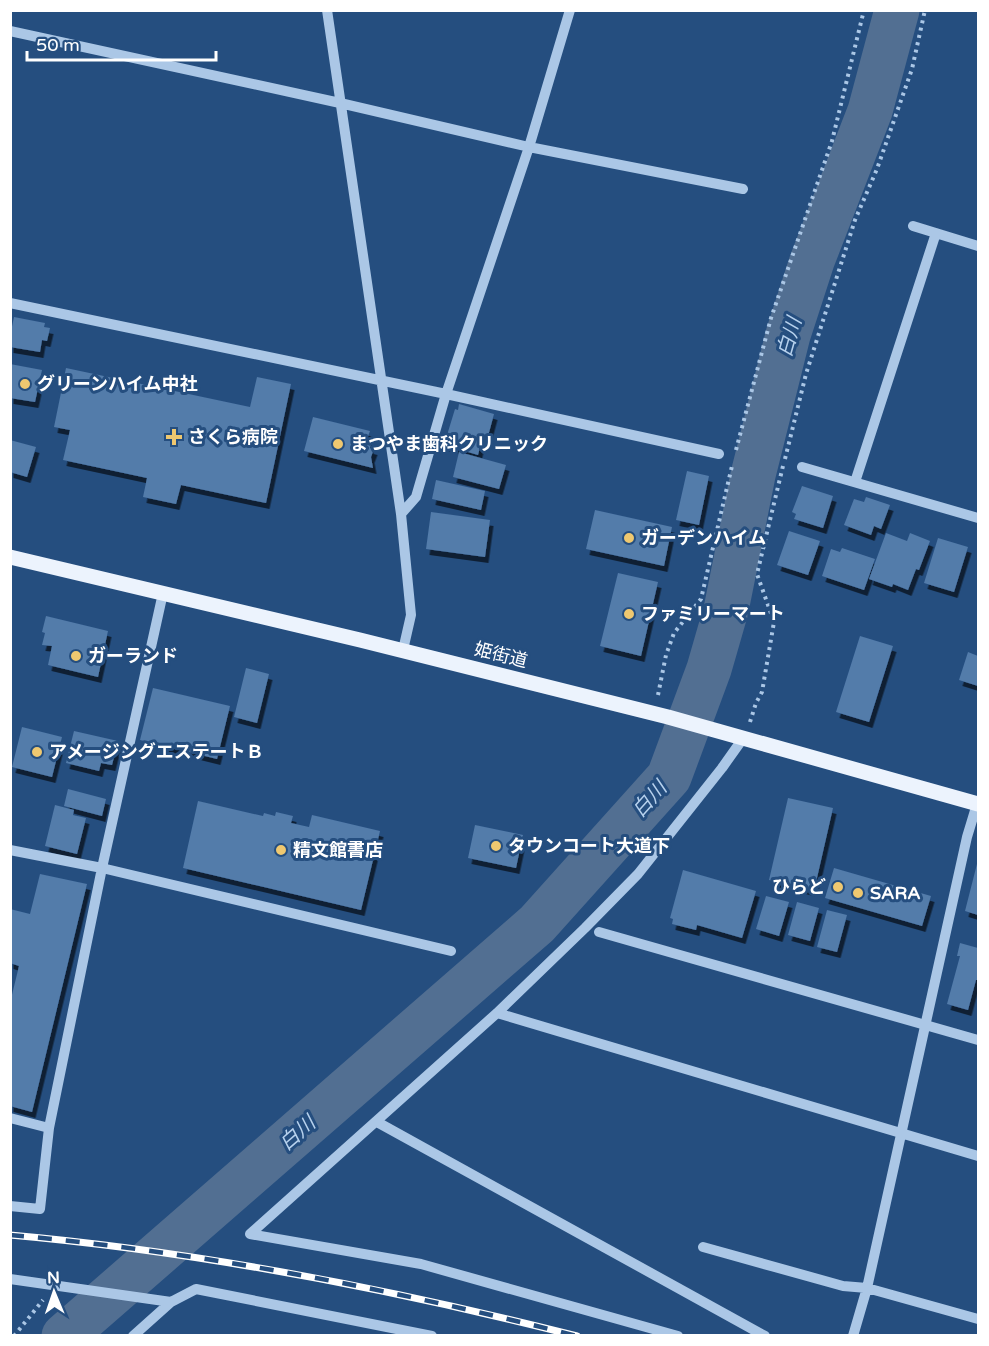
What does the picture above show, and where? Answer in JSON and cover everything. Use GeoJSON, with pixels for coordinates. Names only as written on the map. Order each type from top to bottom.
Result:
{"type":"FeatureCollection","features":[{"type":"Feature","properties":{"kind":"main road","name":"姫街道"},"geometry":{"type":"LineString","coordinates":[[10,556],[403,650],[728,732],[978,804]]}},
{"type":"Feature","properties":{"kind":"street"},"geometry":{"type":"LineString","coordinates":[[327,10],[401,514],[411,615],[403,650]]}},
{"type":"Feature","properties":{"kind":"street"},"geometry":{"type":"LineString","coordinates":[[401,514],[416,497],[446,394],[529,147],[570,10]]}},
{"type":"Feature","properties":{"kind":"street"},"geometry":{"type":"LineString","coordinates":[[10,31],[529,147],[742,189]]}},
{"type":"Feature","properties":{"kind":"street"},"geometry":{"type":"LineString","coordinates":[[913,226],[978,246]]}},
{"type":"Feature","properties":{"kind":"street"},"geometry":{"type":"LineString","coordinates":[[855,482],[936,233]]}},
{"type":"Feature","properties":{"kind":"street"},"geometry":{"type":"LineString","coordinates":[[10,303],[719,453]]}},
{"type":"Feature","properties":{"kind":"street"},"geometry":{"type":"LineString","coordinates":[[802,466],[978,518]]}},
{"type":"Feature","properties":{"kind":"street"},"geometry":{"type":"LineString","coordinates":[[10,1206],[40,1209],[49,1128],[102,868],[163,593]]}},
{"type":"Feature","properties":{"kind":"street"},"geometry":{"type":"LineString","coordinates":[[678,1335],[421,1264],[250,1234],[497,1013],[585,928],[638,874],[744,737]]}},
{"type":"Feature","properties":{"kind":"street"},"geometry":{"type":"LineString","coordinates":[[853,1335],[867,1288],[900,1133],[968,837],[978,804]]}},
{"type":"Feature","properties":{"kind":"street"},"geometry":{"type":"LineString","coordinates":[[10,850],[102,868],[451,951]]}},
{"type":"Feature","properties":{"kind":"street"},"geometry":{"type":"LineString","coordinates":[[599,932],[978,1040]]}},
{"type":"Feature","properties":{"kind":"street"},"geometry":{"type":"LineString","coordinates":[[497,1013],[978,1156]]}},
{"type":"Feature","properties":{"kind":"street"},"geometry":{"type":"LineString","coordinates":[[10,1118],[49,1128]]}},
{"type":"Feature","properties":{"kind":"street"},"geometry":{"type":"LineString","coordinates":[[377,1122],[765,1335]]}},
{"type":"Feature","properties":{"kind":"street"},"geometry":{"type":"LineString","coordinates":[[703,1247],[843,1286],[867,1288],[978,1319]]}},
{"type":"Feature","properties":{"kind":"street"},"geometry":{"type":"LineString","coordinates":[[10,1279],[171,1302]]}},
{"type":"Feature","properties":{"kind":"street"},"geometry":{"type":"LineString","coordinates":[[133,1335],[171,1302],[196,1289],[432,1335]]}},
{"type":"Feature","properties":{"kind":"path"},"geometry":{"type":"LineString","coordinates":[[661,715],[666,655],[674,633],[701,598],[734,457],[771,318],[832,141],[864,10]]}},
{"type":"Feature","properties":{"kind":"path"},"geometry":{"type":"LineString","coordinates":[[744,737],[762,692],[774,622],[757,574],[806,374],[855,220],[878,169],[912,69],[925,10]]}},
{"type":"Feature","properties":{"kind":"path"},"geometry":{"type":"LineString","coordinates":[[15,1335],[55,1286]]}},
{"type":"Feature","properties":{"kind":"building"},"geometry":{"type":"Polygon","coordinates":[[[14,317],[45,323],[44,327],[50,328],[47,341],[42,340],[40,352],[10,347],[14,317]]]}},
{"type":"Feature","properties":{"kind":"building","name":"グリーンハイム中社"},"geometry":{"type":"Polygon","coordinates":[[[10,364],[42,370],[35,402],[10,398],[10,364]]]}},
{"type":"Feature","properties":{"kind":"building","name":"さくら病院"},"geometry":{"type":"Polygon","coordinates":[[[66,368],[250,407],[257,377],[291,384],[266,503],[181,485],[176,504],[143,497],[147,478],[63,460],[70,430],[54,427],[66,368]]]}},
{"type":"Feature","properties":{"kind":"building"},"geometry":{"type":"Polygon","coordinates":[[[459,404],[494,414],[487,440],[482,439],[478,455],[444,445],[455,409],[458,410],[459,404]]]}},
{"type":"Feature","properties":{"kind":"building","name":"まつやま歯科クリニック"},"geometry":{"type":"Polygon","coordinates":[[[313,417],[370,431],[367,439],[372,440],[370,448],[374,449],[371,457],[373,468],[304,451],[313,417]]]}},
{"type":"Feature","properties":{"kind":"building"},"geometry":{"type":"Polygon","coordinates":[[[10,440],[36,447],[27,477],[10,472],[10,440]]]}},
{"type":"Feature","properties":{"kind":"building"},"geometry":{"type":"Polygon","coordinates":[[[459,452],[506,465],[499,489],[453,477],[459,452]]]}},
{"type":"Feature","properties":{"kind":"building"},"geometry":{"type":"Polygon","coordinates":[[[687,471],[709,476],[699,525],[676,520],[687,471]]]}},
{"type":"Feature","properties":{"kind":"building"},"geometry":{"type":"Polygon","coordinates":[[[436,480],[485,491],[481,510],[432,499],[436,480]]]}},
{"type":"Feature","properties":{"kind":"building"},"geometry":{"type":"Polygon","coordinates":[[[802,486],[833,496],[823,528],[794,519],[796,514],[792,512],[802,486]]]}},
{"type":"Feature","properties":{"kind":"building"},"geometry":{"type":"Polygon","coordinates":[[[866,497],[890,505],[881,529],[874,526],[871,535],[844,525],[854,499],[864,502],[866,497]]]}},
{"type":"Feature","properties":{"kind":"building","name":"ガーデンハイム"},"geometry":{"type":"Polygon","coordinates":[[[595,510],[672,527],[664,566],[586,549],[595,510]]]}},
{"type":"Feature","properties":{"kind":"building"},"geometry":{"type":"Polygon","coordinates":[[[431,512],[490,520],[485,557],[426,549],[431,512]]]}},
{"type":"Feature","properties":{"kind":"building"},"geometry":{"type":"Polygon","coordinates":[[[789,531],[820,541],[808,575],[777,565],[789,531]]]}},
{"type":"Feature","properties":{"kind":"building"},"geometry":{"type":"Polygon","coordinates":[[[886,533],[907,541],[910,533],[930,541],[919,570],[916,569],[908,590],[869,579],[886,533]]]}},
{"type":"Feature","properties":{"kind":"building"},"geometry":{"type":"Polygon","coordinates":[[[938,538],[968,547],[954,592],[924,583],[938,538]]]}},
{"type":"Feature","properties":{"kind":"building"},"geometry":{"type":"Polygon","coordinates":[[[842,548],[875,559],[864,590],[822,576],[831,549],[840,552],[842,548]]]}},
{"type":"Feature","properties":{"kind":"building","name":"ファミリーマート"},"geometry":{"type":"Polygon","coordinates":[[[618,573],[658,582],[641,656],[600,646],[618,573]]]}},
{"type":"Feature","properties":{"kind":"building","name":"ガーランド"},"geometry":{"type":"Polygon","coordinates":[[[46,616],[108,631],[98,677],[48,665],[52,646],[42,645],[46,616]]]}},
{"type":"Feature","properties":{"kind":"building"},"geometry":{"type":"Polygon","coordinates":[[[860,636],[893,646],[869,722],[836,712],[860,636]]]}},
{"type":"Feature","properties":{"kind":"building"},"geometry":{"type":"Polygon","coordinates":[[[968,652],[978,656],[978,686],[959,680],[968,652]]]}},
{"type":"Feature","properties":{"kind":"building"},"geometry":{"type":"Polygon","coordinates":[[[246,668],[269,674],[257,723],[234,717],[246,668]]]}},
{"type":"Feature","properties":{"kind":"building"},"geometry":{"type":"Polygon","coordinates":[[[153,688],[230,706],[217,759],[140,740],[153,688]]]}},
{"type":"Feature","properties":{"kind":"building","name":"アメージングエステートＢ"},"geometry":{"type":"Polygon","coordinates":[[[22,727],[62,737],[52,777],[12,767],[22,727]]]}},
{"type":"Feature","properties":{"kind":"building"},"geometry":{"type":"Polygon","coordinates":[[[74,731],[118,741],[112,765],[101,763],[99,771],[66,763],[74,731]]]}},
{"type":"Feature","properties":{"kind":"building"},"geometry":{"type":"Polygon","coordinates":[[[68,789],[106,799],[102,816],[64,806],[68,789]]]}},
{"type":"Feature","properties":{"kind":"building"},"geometry":{"type":"Polygon","coordinates":[[[788,798],[833,808],[814,891],[769,880],[788,798]]]}},
{"type":"Feature","properties":{"kind":"building","name":"精文館書店"},"geometry":{"type":"Polygon","coordinates":[[[198,801],[263,816],[264,813],[275,816],[276,812],[293,816],[291,823],[309,827],[312,815],[380,831],[361,910],[183,868],[198,801]]]}},
{"type":"Feature","properties":{"kind":"building"},"geometry":{"type":"Polygon","coordinates":[[[55,805],[74,810],[73,815],[86,818],[77,854],[45,846],[55,805]]]}},
{"type":"Feature","properties":{"kind":"building","name":"タウンコート大道下"},"geometry":{"type":"Polygon","coordinates":[[[475,825],[523,835],[516,868],[468,858],[475,825]]]}},
{"type":"Feature","properties":{"kind":"building"},"geometry":{"type":"Polygon","coordinates":[[[978,860],[978,915],[965,911],[978,860]]]}},
{"type":"Feature","properties":{"kind":"building"},"geometry":{"type":"Polygon","coordinates":[[[834,868],[931,896],[922,926],[825,898],[834,868]]]}},
{"type":"Feature","properties":{"kind":"building"},"geometry":{"type":"Polygon","coordinates":[[[683,870],[756,891],[742,938],[697,925],[696,930],[672,924],[673,919],[670,918],[683,870]]]}},
{"type":"Feature","properties":{"kind":"building"},"geometry":{"type":"Polygon","coordinates":[[[40,874],[87,884],[32,1112],[10,1106],[10,1003],[19,966],[10,963],[10,909],[30,914],[40,874]]]}},
{"type":"Feature","properties":{"kind":"building"},"geometry":{"type":"Polygon","coordinates":[[[766,896],[789,902],[779,936],[756,929],[766,896]]]}},
{"type":"Feature","properties":{"kind":"building"},"geometry":{"type":"Polygon","coordinates":[[[797,902],[819,908],[810,941],[788,935],[797,902]]]}},
{"type":"Feature","properties":{"kind":"building"},"geometry":{"type":"Polygon","coordinates":[[[827,910],[847,915],[837,952],[817,947],[827,910]]]}},
{"type":"Feature","properties":{"kind":"building"},"geometry":{"type":"Polygon","coordinates":[[[960,943],[978,948],[978,980],[976,980],[968,1010],[947,1004],[960,956],[957,956],[960,943]]]}},
{"type":"Feature","properties":{"kind":"waterway","name":"白川"},"geometry":{"type":"LineString","coordinates":[[64,1336],[537,924],[669,777],[709,669],[726,610],[753,475],[788,335],[812,261],[870,111],[897,10]]}},
{"type":"Feature","properties":{"kind":"railway"},"geometry":{"type":"LineString","coordinates":[[10,1235],[153,1251],[296,1274],[437,1303],[577,1336]]}},
{"type":"Feature","properties":{"kind":"place","name":"グリーンハイム中社"},"geometry":{"type":"Point","coordinates":[25,384]}},
{"type":"Feature","properties":{"kind":"place","name":"さくら病院"},"geometry":{"type":"Point","coordinates":[174,437]}},
{"type":"Feature","properties":{"kind":"place","name":"まつやま歯科クリニック"},"geometry":{"type":"Point","coordinates":[338,444]}},
{"type":"Feature","properties":{"kind":"place","name":"ガーデンハイム"},"geometry":{"type":"Point","coordinates":[629,538]}},
{"type":"Feature","properties":{"kind":"place","name":"ファミリーマート"},"geometry":{"type":"Point","coordinates":[629,614]}},
{"type":"Feature","properties":{"kind":"place","name":"ガーランド"},"geometry":{"type":"Point","coordinates":[76,656]}},
{"type":"Feature","properties":{"kind":"place","name":"アメージングエステートＢ"},"geometry":{"type":"Point","coordinates":[37,752]}},
{"type":"Feature","properties":{"kind":"place","name":"タウンコート大道下"},"geometry":{"type":"Point","coordinates":[496,846]}},
{"type":"Feature","properties":{"kind":"place","name":"精文館書店"},"geometry":{"type":"Point","coordinates":[281,850]}},
{"type":"Feature","properties":{"kind":"place","name":"ひらど"},"geometry":{"type":"Point","coordinates":[838,887]}},
{"type":"Feature","properties":{"kind":"place","name":"SARA"},"geometry":{"type":"Point","coordinates":[858,893]}}]}
